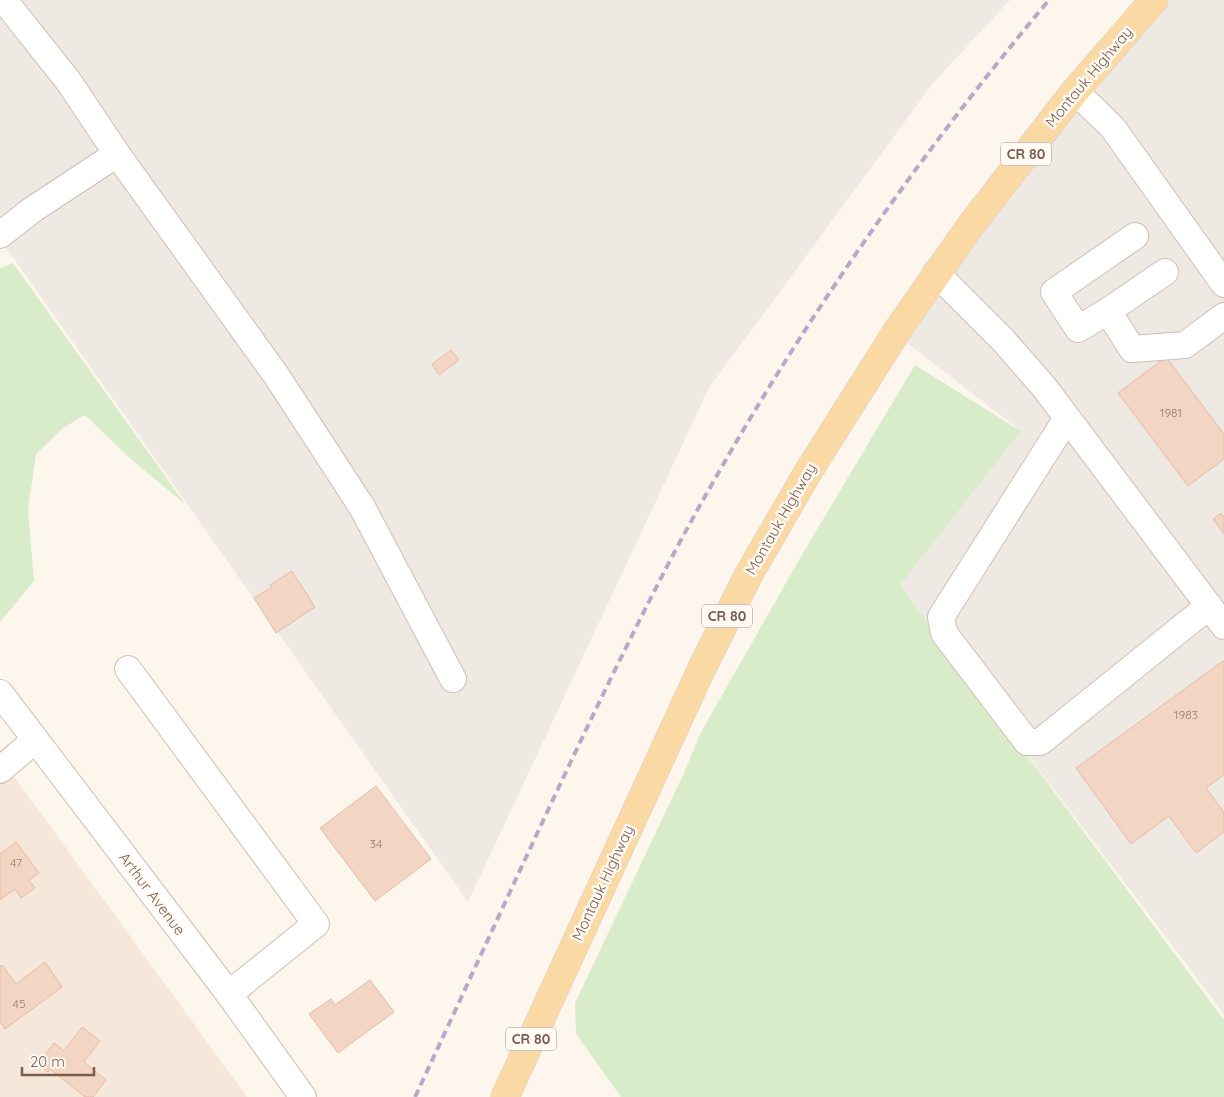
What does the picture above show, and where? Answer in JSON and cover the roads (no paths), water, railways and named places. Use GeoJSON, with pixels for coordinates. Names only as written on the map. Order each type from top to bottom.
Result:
{"type":"FeatureCollection","features":[{"type":"Feature","properties":{"kind":"main road","name":"Montauk Highway"},"geometry":{"type":"LineString","coordinates":[[505,1097],[729,613],[808,472],[896,331],[936,273],[989,201],[1075,91],[1154,0]]}},
{"type":"Feature","properties":{"kind":"street"},"geometry":{"type":"LineString","coordinates":[[4,0],[69,82],[117,154],[276,375],[362,507],[453,679]]}},
{"type":"Feature","properties":{"kind":"street"},"geometry":{"type":"LineString","coordinates":[[1075,91],[1113,128],[1224,284]]}},
{"type":"Feature","properties":{"kind":"street"},"geometry":{"type":"LineString","coordinates":[[0,235],[32,210],[117,154]]}},
{"type":"Feature","properties":{"kind":"street"},"geometry":{"type":"LineString","coordinates":[[1135,236],[1054,292],[1078,329],[1165,272]]}},
{"type":"Feature","properties":{"kind":"street"},"geometry":{"type":"LineString","coordinates":[[936,273],[1004,340],[1044,387],[1216,616],[1040,742],[1027,742],[944,633],[941,617],[1067,418]]}},
{"type":"Feature","properties":{"kind":"street"},"geometry":{"type":"LineString","coordinates":[[1108,311],[1132,349],[1185,345],[1224,316]]}},
{"type":"Feature","properties":{"kind":"street"},"geometry":{"type":"LineString","coordinates":[[128,669],[316,924],[228,994]]}},
{"type":"Feature","properties":{"kind":"street","name":"Arthur Avenue"},"geometry":{"type":"LineString","coordinates":[[0,693],[228,994],[303,1097]]}},
{"type":"Feature","properties":{"kind":"street"},"geometry":{"type":"LineString","coordinates":[[0,770],[35,740]]}},
{"type":"Feature","properties":{"kind":"railway"},"geometry":{"type":"LineString","coordinates":[[415,1097],[560,784],[657,586],[707,493],[784,364],[866,239],[955,117],[1049,0]]}}]}
